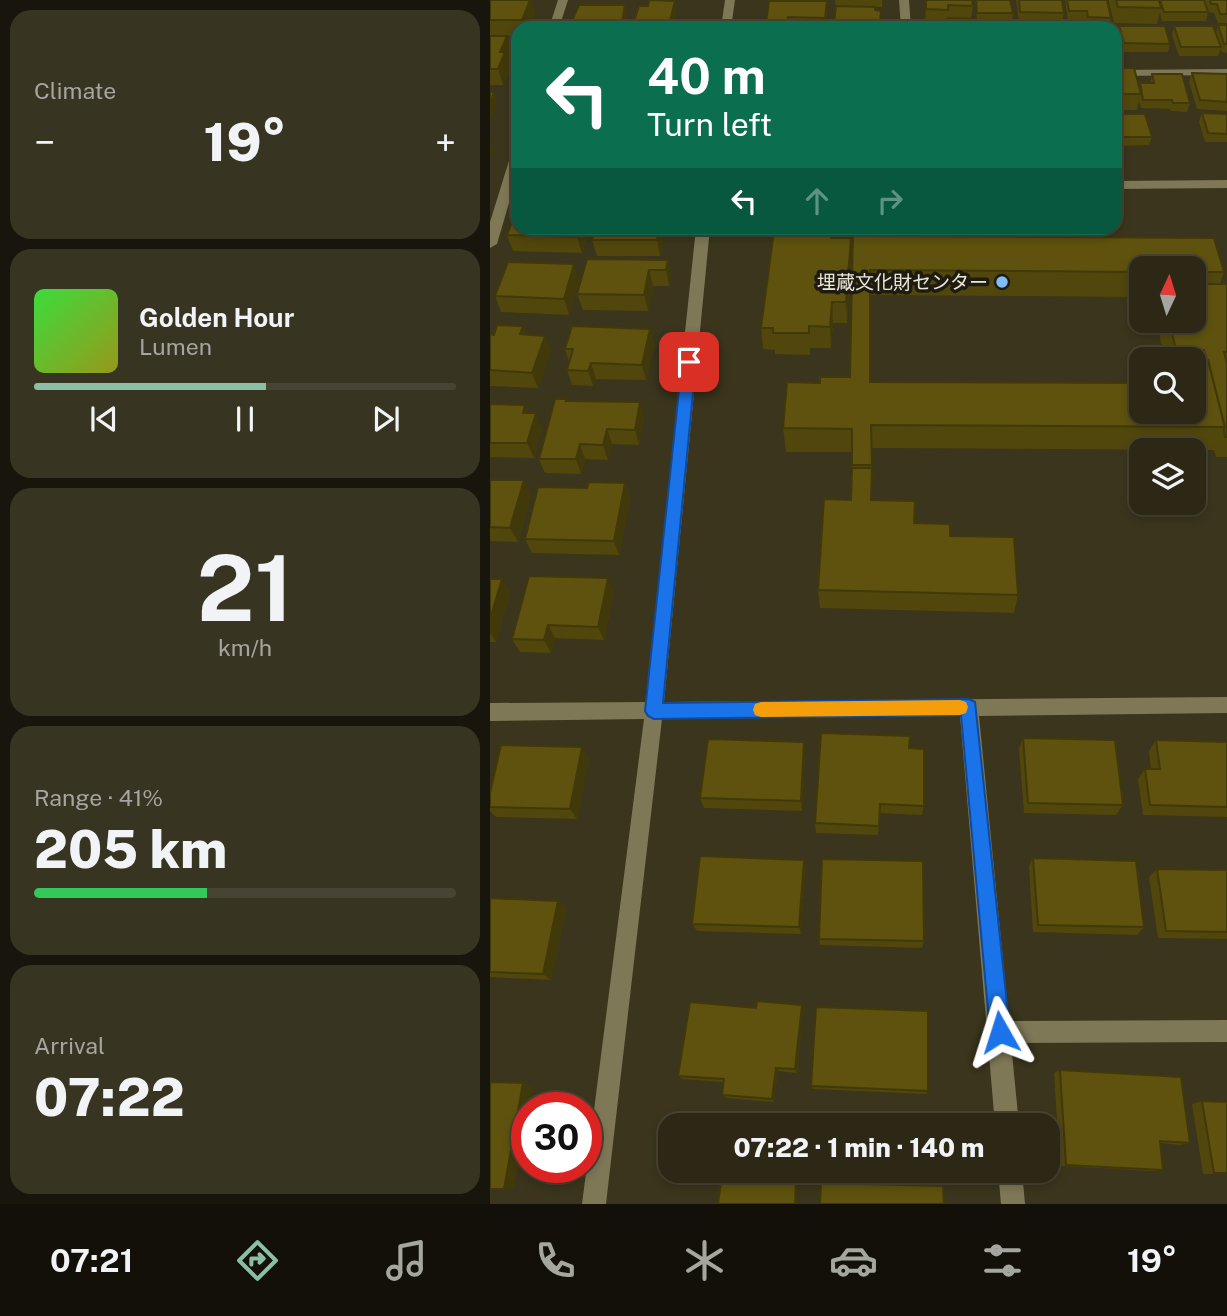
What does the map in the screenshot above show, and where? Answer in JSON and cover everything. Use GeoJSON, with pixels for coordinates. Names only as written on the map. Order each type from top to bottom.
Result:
{"type":"FeatureCollection","features":[{"type":"Feature","properties":{"kind":"street"},"geometry":{"type":"LineString","coordinates":[[556,21],[563,0]]}},
{"type":"Feature","properties":{"kind":"street"},"geometry":{"type":"LineString","coordinates":[[727,21],[730,0]]}},
{"type":"Feature","properties":{"kind":"street"},"geometry":{"type":"LineString","coordinates":[[904,0],[906,21]]}},
{"type":"Feature","properties":{"kind":"street"},"geometry":{"type":"LineString","coordinates":[[1122,73],[1227,72]]}},
{"type":"Feature","properties":{"kind":"street"},"geometry":{"type":"LineString","coordinates":[[490,244],[496,208],[511,169]]}},
{"type":"Feature","properties":{"kind":"street"},"geometry":{"type":"LineString","coordinates":[[1122,185],[1227,184]]}},
{"type":"Feature","properties":{"kind":"street"},"geometry":{"type":"LineString","coordinates":[[594,1204],[654,711],[702,235]]}},
{"type":"Feature","properties":{"kind":"street"},"geometry":{"type":"LineString","coordinates":[[490,712],[1227,705]]}},
{"type":"Feature","properties":{"kind":"street"},"geometry":{"type":"LineString","coordinates":[[969,707],[1006,1113]]}},
{"type":"Feature","properties":{"kind":"street"},"geometry":{"type":"LineString","coordinates":[[1000,1032],[1227,1031]]}},
{"type":"Feature","properties":{"kind":"street"},"geometry":{"type":"LineString","coordinates":[[1011,1183],[1013,1204]]}},
{"type":"Feature","properties":{"kind":"building"},"geometry":{"type":"Polygon","coordinates":[[[490,0],[530,0],[522,20],[490,20],[490,0]]]}},
{"type":"Feature","properties":{"kind":"building"},"geometry":{"type":"Polygon","coordinates":[[[649,0],[675,1],[670,21],[634,21],[639,6],[648,6],[649,0]]]}},
{"type":"Feature","properties":{"kind":"building"},"geometry":{"type":"Polygon","coordinates":[[[926,0],[972,0],[973,6],[948,5],[948,10],[926,9],[926,0]]]}},
{"type":"Feature","properties":{"kind":"building"},"geometry":{"type":"Polygon","coordinates":[[[976,0],[1010,0],[1013,13],[977,13],[976,0]]]}},
{"type":"Feature","properties":{"kind":"building"},"geometry":{"type":"Polygon","coordinates":[[[1019,0],[1062,0],[1064,13],[1020,12],[1019,0]]]}},
{"type":"Feature","properties":{"kind":"building"},"geometry":{"type":"Polygon","coordinates":[[[1067,0],[1107,0],[1111,18],[1088,17],[1087,11],[1069,11],[1067,0]]]}},
{"type":"Feature","properties":{"kind":"building"},"geometry":{"type":"Polygon","coordinates":[[[1116,0],[1159,0],[1161,8],[1118,7],[1116,0]]]}},
{"type":"Feature","properties":{"kind":"building"},"geometry":{"type":"Polygon","coordinates":[[[1160,0],[1204,0],[1208,12],[1164,12],[1160,0]]]}},
{"type":"Feature","properties":{"kind":"building"},"geometry":{"type":"Polygon","coordinates":[[[1210,0],[1227,0],[1227,14],[1220,14],[1217,4],[1211,4],[1210,0]]]}},
{"type":"Feature","properties":{"kind":"building"},"geometry":{"type":"Polygon","coordinates":[[[769,1],[827,1],[825,18],[788,17],[787,21],[766,21],[769,1]]]}},
{"type":"Feature","properties":{"kind":"building"},"geometry":{"type":"Polygon","coordinates":[[[579,5],[625,5],[622,21],[572,21],[579,5]]]}},
{"type":"Feature","properties":{"kind":"building"},"geometry":{"type":"Polygon","coordinates":[[[836,6],[875,7],[875,10],[881,11],[880,21],[834,21],[836,6]]]}},
{"type":"Feature","properties":{"kind":"building"},"geometry":{"type":"Polygon","coordinates":[[[948,18],[976,19],[976,21],[948,21],[948,18]]]}},
{"type":"Feature","properties":{"kind":"building"},"geometry":{"type":"Polygon","coordinates":[[[1218,25],[1227,25],[1227,44],[1224,44],[1218,25]]]}},
{"type":"Feature","properties":{"kind":"building"},"geometry":{"type":"Polygon","coordinates":[[[1122,26],[1165,26],[1170,44],[1124,43],[1122,26]]]}},
{"type":"Feature","properties":{"kind":"building"},"geometry":{"type":"Polygon","coordinates":[[[1174,26],[1213,26],[1221,47],[1181,47],[1174,26]]]}},
{"type":"Feature","properties":{"kind":"building"},"geometry":{"type":"Polygon","coordinates":[[[490,36],[507,36],[500,52],[505,52],[498,69],[490,69],[490,36]]]}},
{"type":"Feature","properties":{"kind":"building"},"geometry":{"type":"Polygon","coordinates":[[[1122,68],[1134,68],[1141,94],[1122,94],[1122,68]]]}},
{"type":"Feature","properties":{"kind":"building"},"geometry":{"type":"Polygon","coordinates":[[[1192,73],[1227,74],[1227,102],[1200,100],[1192,73]]]}},
{"type":"Feature","properties":{"kind":"building"},"geometry":{"type":"Polygon","coordinates":[[[1152,74],[1182,74],[1190,103],[1143,100],[1140,83],[1154,83],[1152,74]]]}},
{"type":"Feature","properties":{"kind":"building"},"geometry":{"type":"Polygon","coordinates":[[[1202,113],[1227,114],[1227,134],[1208,133],[1202,113]]]}},
{"type":"Feature","properties":{"kind":"building"},"geometry":{"type":"Polygon","coordinates":[[[1122,114],[1145,114],[1152,137],[1122,137],[1122,114]]]}},
{"type":"Feature","properties":{"kind":"building"},"geometry":{"type":"Polygon","coordinates":[[[511,224],[511,235],[578,235],[577,237],[507,235],[511,224]]]}},
{"type":"Feature","properties":{"kind":"building"},"geometry":{"type":"Polygon","coordinates":[[[593,235],[658,235],[657,240],[592,240],[593,235]]]}},
{"type":"Feature","properties":{"kind":"building"},"geometry":{"type":"Polygon","coordinates":[[[773,235],[832,235],[831,238],[851,238],[846,302],[832,302],[830,327],[809,326],[809,333],[773,333],[773,328],[761,328],[773,235]]]}},
{"type":"Feature","properties":{"kind":"building"},"geometry":{"type":"Polygon","coordinates":[[[853,235],[1214,238],[1224,272],[1206,272],[1206,256],[1129,256],[1129,272],[870,270],[870,382],[1129,383],[1129,424],[1206,424],[1208,360],[1225,427],[871,425],[872,465],[852,465],[852,429],[783,428],[787,382],[820,383],[820,377],[850,377],[853,235]]]}},
{"type":"Feature","properties":{"kind":"building"},"geometry":{"type":"Polygon","coordinates":[[[587,259],[668,260],[666,270],[649,270],[644,295],[577,294],[587,259]]]}},
{"type":"Feature","properties":{"kind":"building"},"geometry":{"type":"Polygon","coordinates":[[[508,262],[574,264],[564,299],[495,296],[508,262]]]}},
{"type":"Feature","properties":{"kind":"building"},"geometry":{"type":"Polygon","coordinates":[[[1206,284],[1227,284],[1227,352],[1224,352],[1227,363],[1227,437],[1206,360],[1206,347],[1175,347],[1172,333],[1206,333],[1206,284]]]}},
{"type":"Feature","properties":{"kind":"building"},"geometry":{"type":"Polygon","coordinates":[[[497,325],[523,326],[520,334],[545,336],[532,373],[490,370],[490,334],[494,335],[497,325]]]}},
{"type":"Feature","properties":{"kind":"building"},"geometry":{"type":"Polygon","coordinates":[[[572,326],[650,329],[642,365],[591,363],[588,371],[567,370],[573,349],[565,349],[572,326]]]}},
{"type":"Feature","properties":{"kind":"building"},"geometry":{"type":"Polygon","coordinates":[[[555,399],[640,402],[635,430],[607,429],[603,445],[580,444],[576,459],[539,459],[555,399]]]}},
{"type":"Feature","properties":{"kind":"building"},"geometry":{"type":"Polygon","coordinates":[[[490,404],[525,405],[523,413],[536,413],[527,443],[490,443],[490,404]]]}},
{"type":"Feature","properties":{"kind":"building"},"geometry":{"type":"Polygon","coordinates":[[[852,468],[872,468],[871,500],[915,501],[914,523],[950,524],[950,536],[1014,537],[1018,595],[818,590],[824,499],[851,500],[852,468]]]}},
{"type":"Feature","properties":{"kind":"building"},"geometry":{"type":"Polygon","coordinates":[[[490,480],[524,480],[510,528],[490,527],[490,480]]]}},
{"type":"Feature","properties":{"kind":"building"},"geometry":{"type":"Polygon","coordinates":[[[589,482],[625,483],[614,541],[525,539],[538,487],[587,488],[589,482]]]}},
{"type":"Feature","properties":{"kind":"building"},"geometry":{"type":"Polygon","coordinates":[[[529,576],[608,578],[598,627],[548,625],[544,640],[512,639],[529,576]]]}},
{"type":"Feature","properties":{"kind":"building"},"geometry":{"type":"Polygon","coordinates":[[[490,579],[502,579],[490,619],[490,579]]]}},
{"type":"Feature","properties":{"kind":"building"},"geometry":{"type":"Polygon","coordinates":[[[821,733],[910,736],[909,748],[924,749],[924,806],[880,804],[879,826],[815,823],[821,733]]]}},
{"type":"Feature","properties":{"kind":"building"},"geometry":{"type":"Polygon","coordinates":[[[1023,738],[1115,740],[1123,805],[1028,803],[1023,738]]]}},
{"type":"Feature","properties":{"kind":"building"},"geometry":{"type":"Polygon","coordinates":[[[708,739],[804,742],[801,801],[700,798],[708,739]]]}},
{"type":"Feature","properties":{"kind":"building"},"geometry":{"type":"Polygon","coordinates":[[[1156,740],[1227,742],[1227,807],[1150,805],[1145,769],[1160,769],[1156,740]]]}},
{"type":"Feature","properties":{"kind":"building"},"geometry":{"type":"Polygon","coordinates":[[[501,745],[582,747],[570,809],[490,807],[490,793],[501,745]]]}},
{"type":"Feature","properties":{"kind":"building"},"geometry":{"type":"Polygon","coordinates":[[[700,856],[804,860],[799,927],[692,924],[700,856]]]}},
{"type":"Feature","properties":{"kind":"building"},"geometry":{"type":"Polygon","coordinates":[[[1033,858],[1136,861],[1144,927],[1038,925],[1033,858]]]}},
{"type":"Feature","properties":{"kind":"building"},"geometry":{"type":"Polygon","coordinates":[[[822,859],[923,861],[924,941],[819,939],[822,859]]]}},
{"type":"Feature","properties":{"kind":"building"},"geometry":{"type":"Polygon","coordinates":[[[1157,869],[1227,870],[1227,932],[1166,931],[1157,869]]]}},
{"type":"Feature","properties":{"kind":"building"},"geometry":{"type":"Polygon","coordinates":[[[490,898],[558,901],[543,974],[490,972],[490,898]]]}},
{"type":"Feature","properties":{"kind":"building"},"geometry":{"type":"Polygon","coordinates":[[[757,1001],[802,1005],[795,1069],[776,1068],[772,1099],[722,1095],[724,1079],[678,1076],[690,1002],[756,1008],[757,1001]]]}},
{"type":"Feature","properties":{"kind":"building"},"geometry":{"type":"Polygon","coordinates":[[[816,1007],[928,1011],[928,1091],[811,1086],[816,1007]]]}},
{"type":"Feature","properties":{"kind":"building"},"geometry":{"type":"Polygon","coordinates":[[[1060,1070],[1181,1077],[1190,1143],[1160,1141],[1163,1170],[1066,1165],[1060,1070]]]}},
{"type":"Feature","properties":{"kind":"building"},"geometry":{"type":"Polygon","coordinates":[[[490,1082],[523,1083],[521,1092],[511,1092],[511,1150],[504,1189],[490,1189],[490,1082]]]}},
{"type":"Feature","properties":{"kind":"building"},"geometry":{"type":"Polygon","coordinates":[[[1202,1101],[1227,1102],[1227,1173],[1214,1173],[1202,1101]]]}},
{"type":"Feature","properties":{"kind":"building"},"geometry":{"type":"Polygon","coordinates":[[[721,1183],[796,1183],[795,1204],[718,1204],[721,1183]]]}},
{"type":"Feature","properties":{"kind":"building"},"geometry":{"type":"Polygon","coordinates":[[[821,1183],[943,1186],[944,1204],[820,1204],[821,1183]]]}},
{"type":"Feature","properties":{"kind":"slow traffic"},"geometry":{"type":"LineString","coordinates":[[761,710],[960,707]]}},
{"type":"Feature","properties":{"kind":"place","name":"埋蔵文化財センター"},"geometry":{"type":"Point","coordinates":[1002,282]}},
{"type":"Feature","properties":{"kind":"route"},"geometry":{"type":"LineString","coordinates":[[689,362],[654,711],[969,707],[1000,1032]]}}]}
